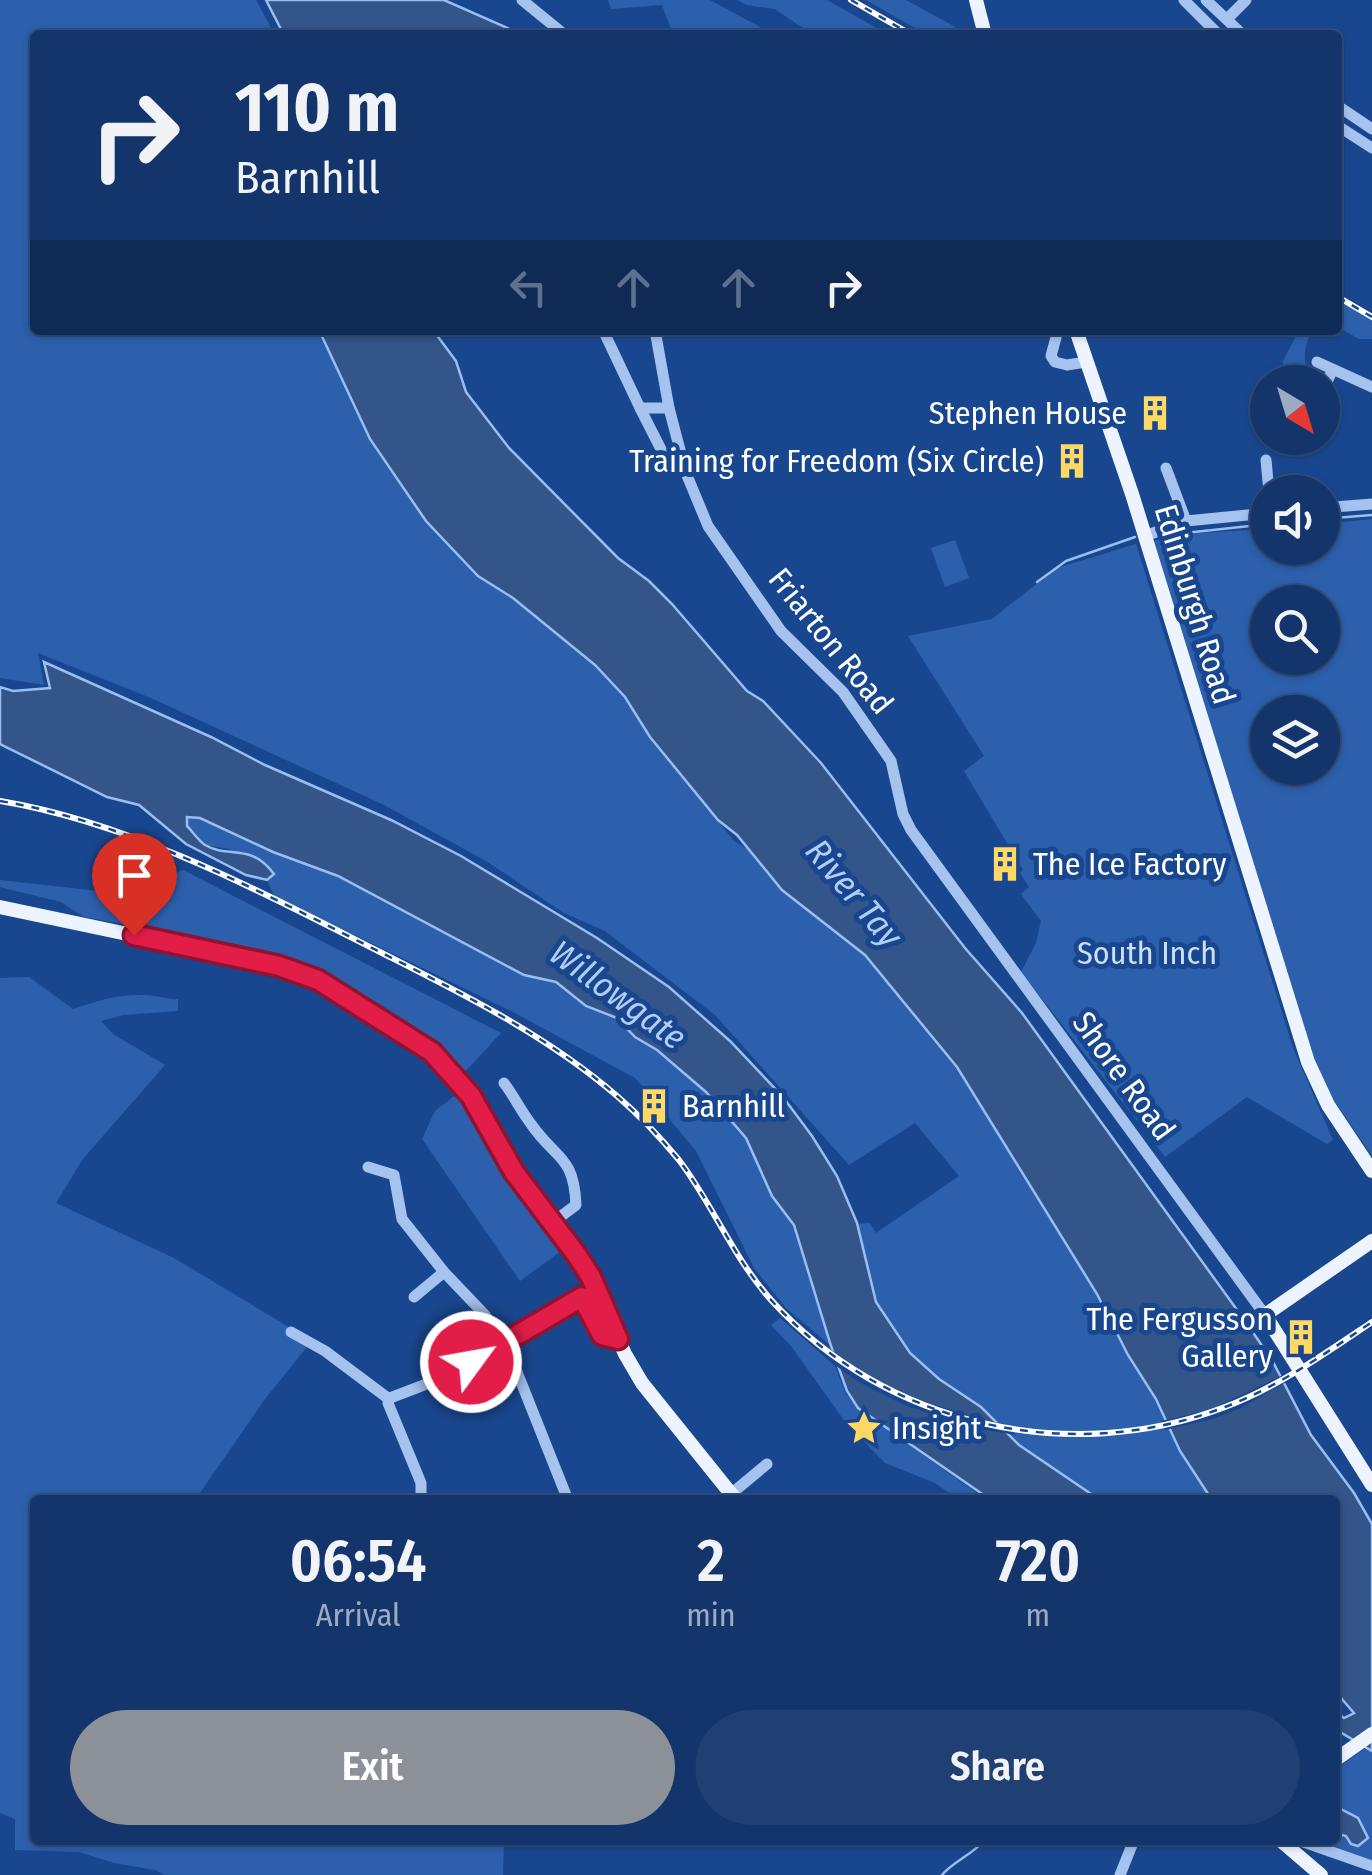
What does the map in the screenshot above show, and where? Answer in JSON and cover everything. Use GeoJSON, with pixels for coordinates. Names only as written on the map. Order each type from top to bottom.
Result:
{"type":"FeatureCollection","features":[{"type":"Feature","properties":{"kind":"main road"},"geometry":{"type":"LineString","coordinates":[[976,0],[984,30]]}},
{"type":"Feature","properties":{"kind":"main road","name":"Edinburgh Road"},"geometry":{"type":"LineString","coordinates":[[1078,335],[1145,536],[1308,1062],[1328,1105],[1372,1170]]}},
{"type":"Feature","properties":{"kind":"main road"},"geometry":{"type":"LineString","coordinates":[[0,907],[279,966],[318,980],[403,1031],[445,1065],[471,1096],[514,1172],[591,1277],[634,1372],[731,1495]]}},
{"type":"Feature","properties":{"kind":"main road"},"geometry":{"type":"LineString","coordinates":[[1372,1240],[1265,1315],[1372,1485]]}},
{"type":"Feature","properties":{"kind":"main road"},"geometry":{"type":"LineString","coordinates":[[1340,1756],[1372,1734]]}},
{"type":"Feature","properties":{"kind":"main road"},"geometry":{"type":"LineString","coordinates":[[1287,1845],[1321,1875]]}},
{"type":"Feature","properties":{"kind":"street"},"geometry":{"type":"LineString","coordinates":[[522,0],[559,30]]}},
{"type":"Feature","properties":{"kind":"street"},"geometry":{"type":"LineString","coordinates":[[1184,0],[1214,30]]}},
{"type":"Feature","properties":{"kind":"street"},"geometry":{"type":"LineString","coordinates":[[1206,0],[1238,30]]}},
{"type":"Feature","properties":{"kind":"street"},"geometry":{"type":"LineString","coordinates":[[1227,19],[1246,0]]}},
{"type":"Feature","properties":{"kind":"street"},"geometry":{"type":"LineString","coordinates":[[1342,109],[1372,129]]}},
{"type":"Feature","properties":{"kind":"street"},"geometry":{"type":"LineString","coordinates":[[1342,129],[1372,148]]}},
{"type":"Feature","properties":{"kind":"street"},"geometry":{"type":"LineString","coordinates":[[605,335],[671,469]]}},
{"type":"Feature","properties":{"kind":"street","name":"Friarton Road"},"geometry":{"type":"LineString","coordinates":[[656,335],[686,473],[708,526],[780,631],[843,692],[891,761]]}},
{"type":"Feature","properties":{"kind":"street"},"geometry":{"type":"LineString","coordinates":[[1057,335],[1052,356],[1055,362],[1086,362]]}},
{"type":"Feature","properties":{"kind":"street"},"geometry":{"type":"LineString","coordinates":[[1317,362],[1322,365]]}},
{"type":"Feature","properties":{"kind":"street"},"geometry":{"type":"LineString","coordinates":[[1340,374],[1372,388]]}},
{"type":"Feature","properties":{"kind":"street"},"geometry":{"type":"LineString","coordinates":[[640,408],[669,408]]}},
{"type":"Feature","properties":{"kind":"street"},"geometry":{"type":"LineString","coordinates":[[1266,460],[1267,475]]}},
{"type":"Feature","properties":{"kind":"street"},"geometry":{"type":"LineString","coordinates":[[1166,468],[1186,521]]}},
{"type":"Feature","properties":{"kind":"street"},"geometry":{"type":"LineString","coordinates":[[1340,507],[1372,504]]}},
{"type":"Feature","properties":{"kind":"street"},"geometry":{"type":"LineString","coordinates":[[1145,536],[1186,521],[1250,516]]}},
{"type":"Feature","properties":{"kind":"street","name":"Shore Road"},"geometry":{"type":"LineString","coordinates":[[891,761],[910,830],[1265,1315]]}},
{"type":"Feature","properties":{"kind":"street"},"geometry":{"type":"LineString","coordinates":[[504,1083],[575,1178],[576,1205],[552,1223]]}},
{"type":"Feature","properties":{"kind":"street"},"geometry":{"type":"LineString","coordinates":[[368,1167],[394,1175],[402,1219],[485,1315],[502,1343],[528,1393],[566,1495]]}},
{"type":"Feature","properties":{"kind":"street"},"geometry":{"type":"LineString","coordinates":[[414,1297],[444,1272]]}},
{"type":"Feature","properties":{"kind":"street"},"geometry":{"type":"LineString","coordinates":[[389,1400],[450,1375],[582,1297],[602,1335],[618,1339]]}},
{"type":"Feature","properties":{"kind":"street"},"geometry":{"type":"LineString","coordinates":[[291,1332],[326,1351],[389,1400],[421,1483],[420,1495]]}},
{"type":"Feature","properties":{"kind":"street"},"geometry":{"type":"LineString","coordinates":[[735,1495],[767,1464]]}},
{"type":"Feature","properties":{"kind":"street"},"geometry":{"type":"LineString","coordinates":[[1120,1875],[1132,1845]]}},
{"type":"Feature","properties":{"kind":"street"},"geometry":{"type":"LineString","coordinates":[[1312,1845],[1372,1866]]}},
{"type":"Feature","properties":{"kind":"green space"},"geometry":{"type":"Polygon","coordinates":[[[0,0],[256,0],[272,30],[30,30],[30,335],[323,335],[478,576],[513,598],[585,657],[625,697],[650,737],[734,841],[749,850],[782,890],[865,955],[957,1067],[1097,1294],[1156,1399],[1180,1451],[1209,1495],[1093,1495],[1019,1445],[981,1407],[939,1379],[910,1353],[876,1302],[857,1224],[870,1223],[876,1233],[959,1176],[915,1123],[849,1165],[715,1015],[605,931],[564,913],[486,861],[384,805],[151,698],[38,653],[44,685],[0,678],[0,0]]]}},
{"type":"Feature","properties":{"kind":"green space"},"geometry":{"type":"Polygon","coordinates":[[[608,0],[710,0],[760,30],[671,30],[662,5],[611,9],[608,0]]]}},
{"type":"Feature","properties":{"kind":"green space"},"geometry":{"type":"Polygon","coordinates":[[[738,0],[827,0],[880,30],[806,30],[775,9],[738,0]]]}},
{"type":"Feature","properties":{"kind":"green space"},"geometry":{"type":"Polygon","coordinates":[[[866,0],[906,0],[961,30],[918,30],[866,0]]]}},
{"type":"Feature","properties":{"kind":"green space"},"geometry":{"type":"Polygon","coordinates":[[[1342,302],[1372,320],[1372,339],[1359,339],[1342,329],[1342,302]]]}},
{"type":"Feature","properties":{"kind":"green space"},"geometry":{"type":"Polygon","coordinates":[[[1296,335],[1310,335],[1305,349],[1306,365],[1282,363],[1296,335]]]}},
{"type":"Feature","properties":{"kind":"green space","name":"South Inch"},"geometry":{"type":"Polygon","coordinates":[[[1372,519],[1372,1156],[1308,1062],[1152,541],[1250,530],[1250,565],[1340,565],[1340,522],[1372,519]]]}},
{"type":"Feature","properties":{"kind":"green space"},"geometry":{"type":"Polygon","coordinates":[[[955,540],[969,578],[945,587],[931,548],[955,540]]]}},
{"type":"Feature","properties":{"kind":"green space","name":"South Inch"},"geometry":{"type":"Polygon","coordinates":[[[1136,544],[1293,1048],[1333,1140],[1327,1144],[1247,1097],[1165,1157],[1021,972],[1036,943],[1041,921],[1021,894],[1029,887],[1020,873],[1023,870],[964,771],[984,756],[908,636],[992,619],[1057,568],[1136,544]]]}},
{"type":"Feature","properties":{"kind":"green space"},"geometry":{"type":"Polygon","coordinates":[[[187,816],[200,817],[273,852],[338,876],[524,975],[556,982],[586,1006],[617,1018],[635,1037],[657,1050],[706,1092],[746,1138],[772,1196],[794,1225],[831,1346],[786,1308],[754,1268],[696,1151],[635,1078],[515,1013],[274,896],[267,880],[274,874],[229,849],[205,845],[187,826],[187,816]]]}},
{"type":"Feature","properties":{"kind":"green space"},"geometry":{"type":"Polygon","coordinates":[[[183,870],[501,1033],[462,1075],[416,1030],[321,973],[218,941],[84,917],[61,902],[0,887],[0,880],[125,894],[183,870]]]}},
{"type":"Feature","properties":{"kind":"green space"},"geometry":{"type":"Polygon","coordinates":[[[29,977],[73,1009],[127,996],[178,999],[178,1011],[123,1015],[101,1021],[113,1034],[165,1065],[82,1160],[56,1203],[174,1258],[292,1329],[307,1347],[265,1399],[198,1495],[30,1495],[30,1845],[504,1845],[503,1875],[164,1875],[79,1852],[15,1850],[15,1819],[0,1813],[0,978],[29,977]]]}},
{"type":"Feature","properties":{"kind":"green space"},"geometry":{"type":"Polygon","coordinates":[[[462,1090],[510,1177],[564,1249],[520,1281],[422,1139],[435,1111],[462,1090]]]}},
{"type":"Feature","properties":{"kind":"green space"},"geometry":{"type":"Polygon","coordinates":[[[780,1318],[835,1366],[857,1409],[980,1495],[952,1495],[935,1483],[885,1463],[846,1423],[791,1346],[771,1325],[780,1318]]]}},
{"type":"Feature","properties":{"kind":"green space"},"geometry":{"type":"Polygon","coordinates":[[[1367,1747],[1372,1751],[1372,1861],[1332,1845],[1340,1845],[1340,1766],[1367,1747]]]}},
{"type":"Feature","properties":{"kind":"water"},"geometry":{"type":"Polygon","coordinates":[[[266,0],[444,0],[512,30],[281,30],[266,0]]]}},
{"type":"Feature","properties":{"kind":"water","name":"River Tay"},"geometry":{"type":"Polygon","coordinates":[[[321,335],[437,335],[456,361],[466,392],[509,448],[618,558],[672,604],[747,691],[763,701],[821,763],[965,948],[1022,1013],[1248,1325],[1273,1362],[1311,1435],[1372,1524],[1372,1751],[1340,1732],[1340,1715],[1344,1718],[1354,1713],[1340,1697],[1340,1495],[1209,1495],[1180,1451],[1156,1399],[1097,1294],[957,1067],[865,955],[782,890],[737,835],[718,820],[650,737],[625,697],[595,665],[513,598],[478,576],[426,521],[370,439],[321,335]]]}},
{"type":"Feature","properties":{"kind":"water","name":"Willowgate"},"geometry":{"type":"Polygon","coordinates":[[[44,662],[391,820],[461,856],[597,938],[669,987],[730,1041],[783,1097],[812,1136],[837,1176],[857,1223],[876,1302],[910,1353],[939,1379],[981,1407],[1019,1445],[1093,1495],[984,1495],[858,1408],[847,1391],[831,1346],[794,1225],[772,1196],[746,1138],[706,1092],[657,1050],[635,1037],[617,1018],[586,1006],[556,982],[524,975],[338,876],[273,852],[200,818],[187,817],[187,826],[205,845],[248,854],[274,874],[267,880],[246,875],[186,844],[139,805],[107,797],[0,744],[0,687],[13,691],[50,688],[44,662]]]}},
{"type":"Feature","properties":{"kind":"water"},"geometry":{"type":"Polygon","coordinates":[[[1340,1809],[1358,1818],[1368,1838],[1358,1846],[1340,1834],[1340,1809]]]}},
{"type":"Feature","properties":{"kind":"pier"},"geometry":{"type":"Polygon","coordinates":[[[825,1345],[865,1375],[908,1396],[1005,1424],[1016,1435],[977,1429],[904,1405],[860,1383],[832,1363],[825,1345]]]}},
{"type":"Feature","properties":{"kind":"pier"},"geometry":{"type":"Polygon","coordinates":[[[1285,1374],[1288,1381],[1213,1419],[1165,1430],[1161,1421],[1210,1410],[1285,1374]]]}},
{"type":"Feature","properties":{"kind":"waterway"},"geometry":{"type":"LineString","coordinates":[[1340,518],[1372,515]]}},
{"type":"Feature","properties":{"kind":"waterway"},"geometry":{"type":"LineString","coordinates":[[1185,533],[1250,526]]}},
{"type":"Feature","properties":{"kind":"waterway"},"geometry":{"type":"LineString","coordinates":[[1037,582],[1066,561],[1135,537]]}},
{"type":"Feature","properties":{"kind":"waterway"},"geometry":{"type":"LineString","coordinates":[[942,1875],[980,1845]]}},
{"type":"Feature","properties":{"kind":"railway"},"geometry":{"type":"LineString","coordinates":[[851,0],[903,30]]}},
{"type":"Feature","properties":{"kind":"railway"},"geometry":{"type":"LineString","coordinates":[[1342,299],[1372,317]]}},
{"type":"Feature","properties":{"kind":"railway"},"geometry":{"type":"LineString","coordinates":[[0,801],[99,826],[196,863],[413,968],[534,1035],[617,1096],[664,1143],[691,1177],[746,1268],[772,1301],[818,1344],[869,1378],[924,1405],[982,1423],[1043,1433],[1104,1433],[1165,1425],[1225,1407],[1264,1390],[1372,1322]]}},
{"type":"Feature","properties":{"kind":"place","name":"Stephen House"},"geometry":{"type":"Point","coordinates":[1155,413]}},
{"type":"Feature","properties":{"kind":"place","name":"Training for Freedom (Six Circle)"},"geometry":{"type":"Point","coordinates":[1072,461]}},
{"type":"Feature","properties":{"kind":"place","name":"The Ice Factory"},"geometry":{"type":"Point","coordinates":[1005,864]}},
{"type":"Feature","properties":{"kind":"place","name":"Barnhill"},"geometry":{"type":"Point","coordinates":[654,1106]}},
{"type":"Feature","properties":{"kind":"place","name":"The Fergusson Gallery"},"geometry":{"type":"Point","coordinates":[1301,1337]}},
{"type":"Feature","properties":{"kind":"place","name":"Insight"},"geometry":{"type":"Point","coordinates":[864,1428]}},
{"type":"Feature","properties":{"kind":"route"},"geometry":{"type":"LineString","coordinates":[[134,935],[279,966],[318,980],[403,1031],[432,1052],[457,1078],[514,1172],[591,1277],[618,1339],[602,1335],[582,1297],[471,1362]]}}]}
